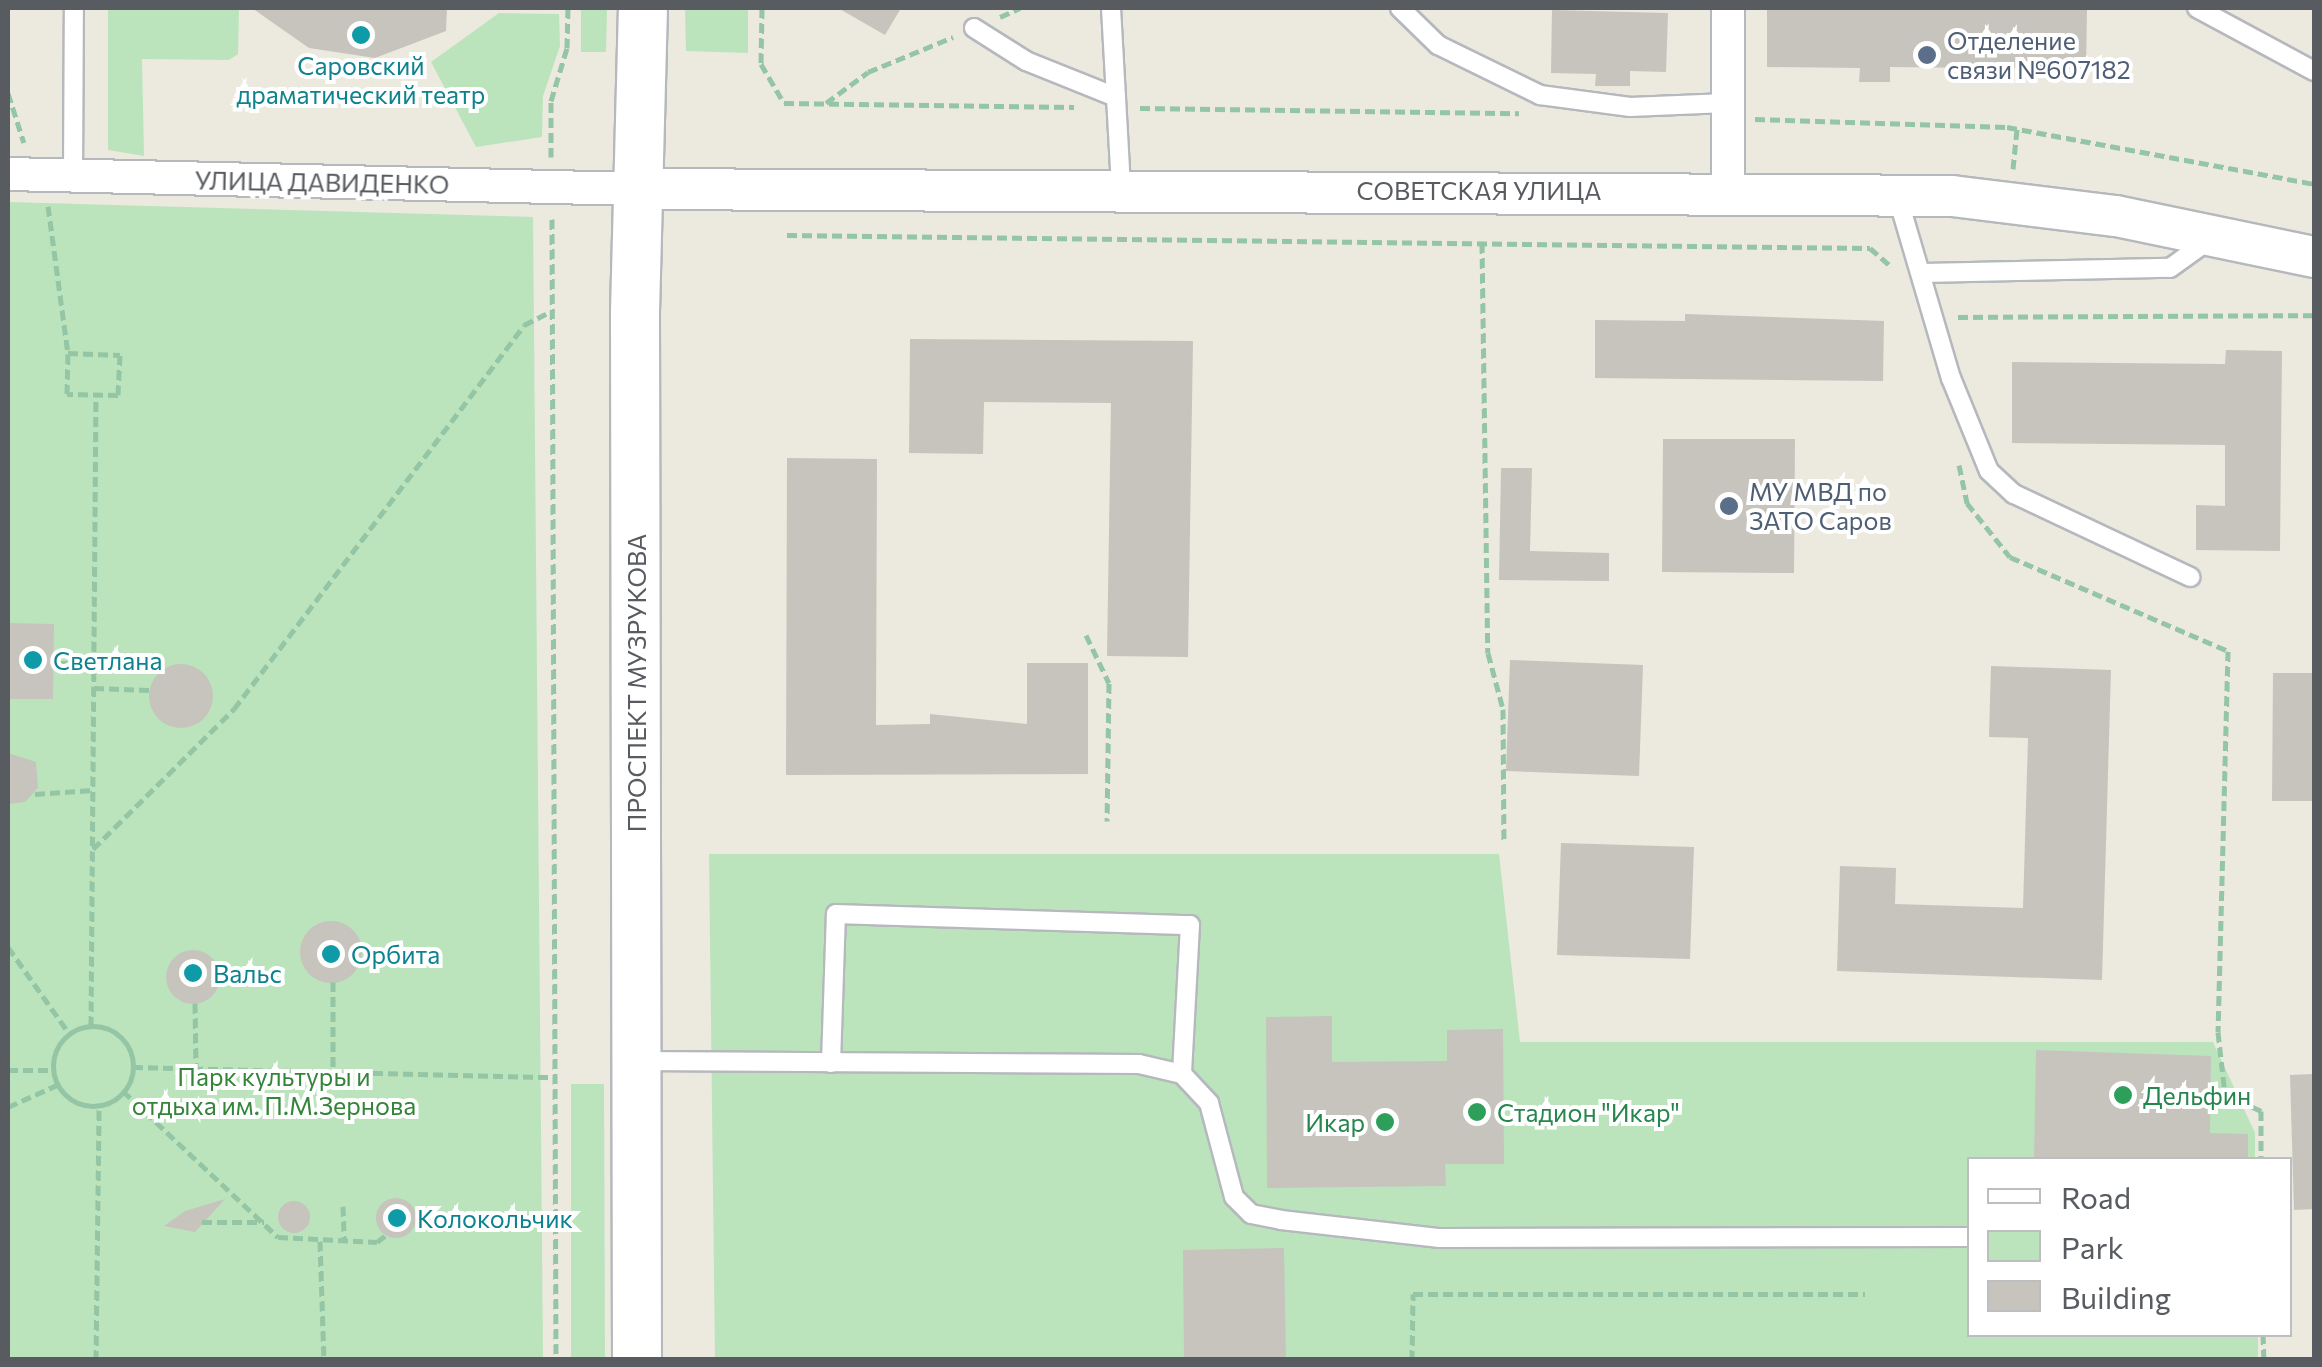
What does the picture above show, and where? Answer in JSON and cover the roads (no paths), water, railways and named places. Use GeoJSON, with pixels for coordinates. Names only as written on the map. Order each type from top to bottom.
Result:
{"type":"FeatureCollection","features":[{"type":"Feature","properties":{"kind":"main road","name":"ПРОСПЕКТ МУЗРУКОВА"},"geometry":{"type":"LineString","coordinates":[[637,1360],[638,189],[643,8]]}},
{"type":"Feature","properties":{"kind":"street"},"geometry":{"type":"LineString","coordinates":[[1728,8],[1728,191]]}},
{"type":"Feature","properties":{"kind":"street","name":"УЛИЦА ДАВИДЕНКО"},"geometry":{"type":"LineString","coordinates":[[18,165],[72,175],[638,189]]}},
{"type":"Feature","properties":{"kind":"street","name":"СОВЕТСКАЯ УЛИЦА"},"geometry":{"type":"LineString","coordinates":[[638,189],[1897,194],[2116,216],[2314,257]]}},
{"type":"Feature","properties":{"kind":"lane"},"geometry":{"type":"LineString","coordinates":[[72,175],[74,8]]}},
{"type":"Feature","properties":{"kind":"lane"},"geometry":{"type":"LineString","coordinates":[[1111,8],[1120,188]]}},
{"type":"Feature","properties":{"kind":"lane"},"geometry":{"type":"LineString","coordinates":[[1400,8],[1438,45],[1540,95],[1630,107],[1727,103]]}},
{"type":"Feature","properties":{"kind":"lane"},"geometry":{"type":"LineString","coordinates":[[2197,8],[2314,71]]}},
{"type":"Feature","properties":{"kind":"lane"},"geometry":{"type":"LineString","coordinates":[[974,28],[1026,61],[1116,97]]}},
{"type":"Feature","properties":{"kind":"lane"},"geometry":{"type":"LineString","coordinates":[[1897,194],[1924,273],[1951,378],[1989,472],[2014,494],[2190,577]]}},
{"type":"Feature","properties":{"kind":"lane"},"geometry":{"type":"LineString","coordinates":[[1924,273],[2170,268],[2214,236]]}},
{"type":"Feature","properties":{"kind":"lane"},"geometry":{"type":"LineString","coordinates":[[831,1063],[836,914],[1190,925],[1182,1074]]}},
{"type":"Feature","properties":{"kind":"lane"},"geometry":{"type":"LineString","coordinates":[[638,1061],[1139,1064],[1182,1074],[1210,1103],[1234,1197],[1252,1214],[1440,1238],[1967,1238]]}},
{"type":"Feature","properties":{"kind":"place","name":"Саровский драматический театр"},"geometry":{"type":"Point","coordinates":[361,35]}},
{"type":"Feature","properties":{"kind":"place","name":"Отделение связи №607182"},"geometry":{"type":"Point","coordinates":[1927,55]}},
{"type":"Feature","properties":{"kind":"place","name":"МУ МВД по ЗАТО Саров"},"geometry":{"type":"Point","coordinates":[1729,506]}},
{"type":"Feature","properties":{"kind":"place","name":"Светлана"},"geometry":{"type":"Point","coordinates":[33,660]}},
{"type":"Feature","properties":{"kind":"place","name":"Орбита"},"geometry":{"type":"Point","coordinates":[331,954]}},
{"type":"Feature","properties":{"kind":"place","name":"Вальс"},"geometry":{"type":"Point","coordinates":[193,973]}},
{"type":"Feature","properties":{"kind":"place","name":"Дельфин"},"geometry":{"type":"Point","coordinates":[2123,1095]}},
{"type":"Feature","properties":{"kind":"place","name":"Стадион \"Икар\""},"geometry":{"type":"Point","coordinates":[1477,1112]}},
{"type":"Feature","properties":{"kind":"place","name":"Икар"},"geometry":{"type":"Point","coordinates":[1385,1122]}},
{"type":"Feature","properties":{"kind":"place","name":"Колокольчик"},"geometry":{"type":"Point","coordinates":[397,1218]}},
{"type":"Feature","properties":{"kind":"park label","name":"Парк культуры и отдыха им. П.М.Зернова"},"geometry":{"type":"Point","coordinates":[274,1092]}}]}
